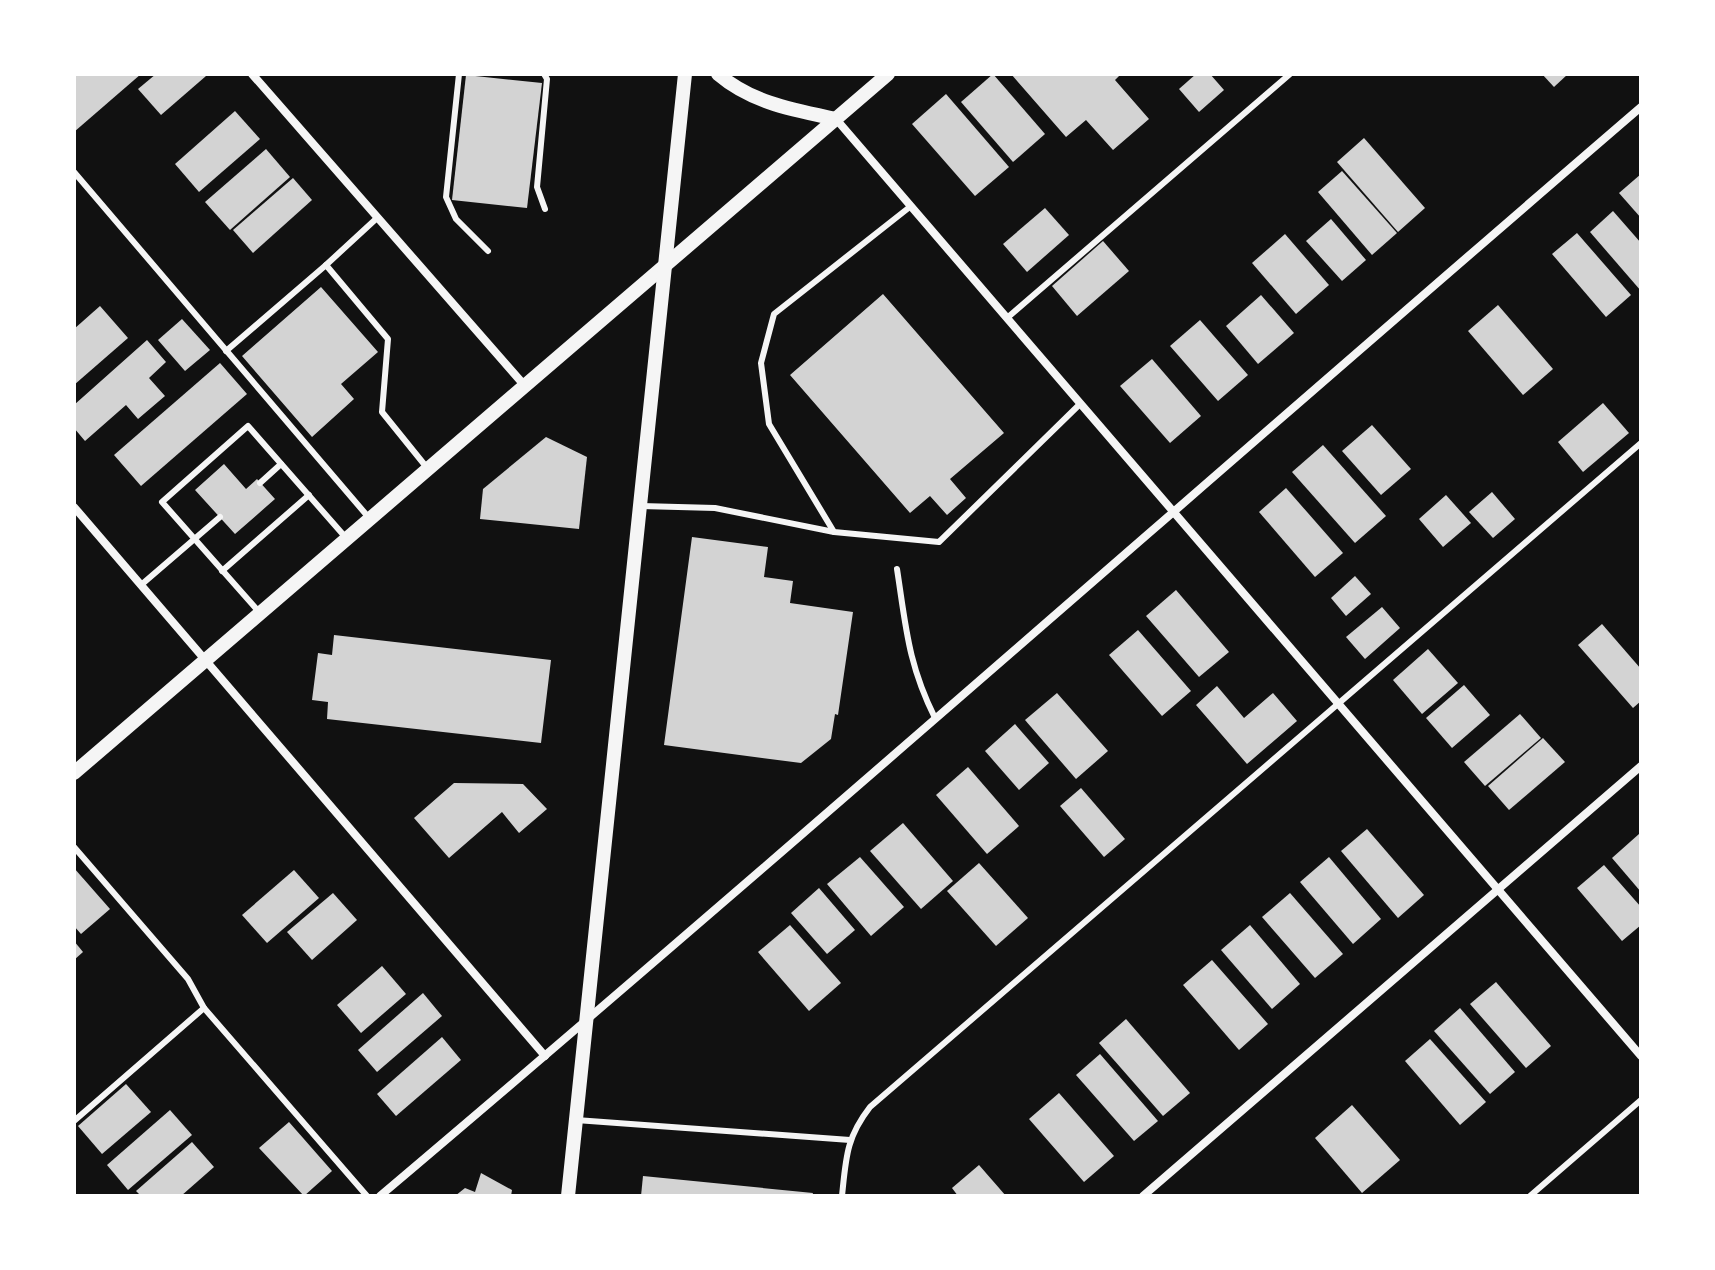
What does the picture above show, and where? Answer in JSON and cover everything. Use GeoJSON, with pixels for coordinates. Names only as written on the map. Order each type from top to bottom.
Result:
{"type":"FeatureCollection","features":[{"type":"Feature","properties":{"kind":"street"},"geometry":{"type":"LineString","coordinates":[[252,74],[525,386]]}},
{"type":"Feature","properties":{"kind":"street"},"geometry":{"type":"LineString","coordinates":[[568,1196],[685,74]]}},
{"type":"Feature","properties":{"kind":"street"},"geometry":{"type":"LineString","coordinates":[[718,74],[741,92],[779,107],[836,119],[1641,1056]]}},
{"type":"Feature","properties":{"kind":"street"},"geometry":{"type":"LineString","coordinates":[[74,773],[888,74]]}},
{"type":"Feature","properties":{"kind":"street"},"geometry":{"type":"LineString","coordinates":[[380,1196],[587,1021],[1172,510],[1641,107]]}},
{"type":"Feature","properties":{"kind":"street"},"geometry":{"type":"LineString","coordinates":[[74,507],[545,1056]]}},
{"type":"Feature","properties":{"kind":"street"},"geometry":{"type":"LineString","coordinates":[[1143,1196],[1641,766]]}},
{"type":"Feature","properties":{"kind":"lane"},"geometry":{"type":"LineString","coordinates":[[459,74],[446,197],[456,219],[488,251]]}},
{"type":"Feature","properties":{"kind":"lane"},"geometry":{"type":"LineString","coordinates":[[544,74],[547,79],[537,187],[545,209]]}},
{"type":"Feature","properties":{"kind":"lane"},"geometry":{"type":"LineString","coordinates":[[1007,318],[1290,74]]}},
{"type":"Feature","properties":{"kind":"lane"},"geometry":{"type":"LineString","coordinates":[[74,172],[370,519]]}},
{"type":"Feature","properties":{"kind":"lane"},"geometry":{"type":"LineString","coordinates":[[834,532],[769,424],[761,363],[774,314],[911,206]]}},
{"type":"Feature","properties":{"kind":"lane"},"geometry":{"type":"LineString","coordinates":[[226,351],[377,218]]}},
{"type":"Feature","properties":{"kind":"lane"},"geometry":{"type":"LineString","coordinates":[[326,265],[388,339],[382,412],[428,469]]}},
{"type":"Feature","properties":{"kind":"lane"},"geometry":{"type":"LineString","coordinates":[[641,506],[715,508],[834,532],[939,542],[1080,404]]}},
{"type":"Feature","properties":{"kind":"lane"},"geometry":{"type":"LineString","coordinates":[[260,613],[162,502],[248,426],[347,539]]}},
{"type":"Feature","properties":{"kind":"lane"},"geometry":{"type":"LineString","coordinates":[[842,1196],[853,1128],[870,1107],[1641,443]]}},
{"type":"Feature","properties":{"kind":"lane"},"geometry":{"type":"LineString","coordinates":[[260,483],[281,464]]}},
{"type":"Feature","properties":{"kind":"lane"},"geometry":{"type":"LineString","coordinates":[[222,571],[309,495]]}},
{"type":"Feature","properties":{"kind":"lane"},"geometry":{"type":"LineString","coordinates":[[141,585],[220,517]]}},
{"type":"Feature","properties":{"kind":"lane"},"geometry":{"type":"LineString","coordinates":[[897,569],[908,654],[916,681],[935,718]]}},
{"type":"Feature","properties":{"kind":"lane"},"geometry":{"type":"LineString","coordinates":[[74,847],[188,979],[204,1008],[367,1196]]}},
{"type":"Feature","properties":{"kind":"lane"},"geometry":{"type":"LineString","coordinates":[[74,1121],[204,1008]]}},
{"type":"Feature","properties":{"kind":"lane"},"geometry":{"type":"LineString","coordinates":[[1530,1196],[1641,1100]]}},
{"type":"Feature","properties":{"kind":"lane"},"geometry":{"type":"LineString","coordinates":[[576,1120],[850,1140]]}},
{"type":"Feature","properties":{"kind":"building"},"geometry":{"type":"Polygon","coordinates":[[[74,74],[141,74],[74,132],[74,74]]]}},
{"type":"Feature","properties":{"kind":"building"},"geometry":{"type":"Polygon","coordinates":[[[156,74],[206,76],[161,115],[138,89],[156,74]]]}},
{"type":"Feature","properties":{"kind":"building"},"geometry":{"type":"Polygon","coordinates":[[[993,74],[1045,134],[1013,162],[961,102],[993,74]]]}},
{"type":"Feature","properties":{"kind":"building"},"geometry":{"type":"Polygon","coordinates":[[[1011,74],[1121,74],[1115,80],[1149,119],[1113,150],[1086,120],[1066,137],[1011,74]]]}},
{"type":"Feature","properties":{"kind":"building"},"geometry":{"type":"Polygon","coordinates":[[[1196,74],[1210,74],[1224,90],[1199,112],[1179,89],[1196,74]]]}},
{"type":"Feature","properties":{"kind":"building"},"geometry":{"type":"Polygon","coordinates":[[[1542,74],[1568,74],[1554,87],[1542,74]]]}},
{"type":"Feature","properties":{"kind":"building"},"geometry":{"type":"Polygon","coordinates":[[[466,75],[542,83],[527,208],[452,200],[466,75]]]}},
{"type":"Feature","properties":{"kind":"building"},"geometry":{"type":"Polygon","coordinates":[[[946,94],[1009,167],[975,196],[912,124],[946,94]]]}},
{"type":"Feature","properties":{"kind":"building"},"geometry":{"type":"Polygon","coordinates":[[[235,111],[260,139],[199,192],[175,164],[235,111]]]}},
{"type":"Feature","properties":{"kind":"building"},"geometry":{"type":"Polygon","coordinates":[[[1364,138],[1425,208],[1398,232],[1337,162],[1364,138]]]}},
{"type":"Feature","properties":{"kind":"building"},"geometry":{"type":"Polygon","coordinates":[[[266,149],[290,177],[230,230],[205,202],[266,149]]]}},
{"type":"Feature","properties":{"kind":"building"},"geometry":{"type":"Polygon","coordinates":[[[1342,171],[1397,233],[1372,255],[1318,192],[1342,171]]]}},
{"type":"Feature","properties":{"kind":"building"},"geometry":{"type":"Polygon","coordinates":[[[1641,174],[1641,218],[1619,193],[1641,174]]]}},
{"type":"Feature","properties":{"kind":"building"},"geometry":{"type":"Polygon","coordinates":[[[293,178],[312,200],[253,253],[233,230],[293,178]]]}},
{"type":"Feature","properties":{"kind":"building"},"geometry":{"type":"Polygon","coordinates":[[[1045,208],[1069,235],[1027,272],[1003,244],[1045,208]]]}},
{"type":"Feature","properties":{"kind":"building"},"geometry":{"type":"Polygon","coordinates":[[[1613,211],[1641,243],[1641,291],[1590,232],[1613,211]]]}},
{"type":"Feature","properties":{"kind":"building"},"geometry":{"type":"Polygon","coordinates":[[[1331,219],[1366,260],[1342,281],[1306,241],[1331,219]]]}},
{"type":"Feature","properties":{"kind":"building"},"geometry":{"type":"Polygon","coordinates":[[[1577,233],[1631,295],[1606,317],[1552,254],[1577,233]]]}},
{"type":"Feature","properties":{"kind":"building"},"geometry":{"type":"Polygon","coordinates":[[[1285,234],[1329,285],[1296,314],[1252,263],[1285,234]]]}},
{"type":"Feature","properties":{"kind":"building"},"geometry":{"type":"Polygon","coordinates":[[[1103,241],[1129,271],[1077,316],[1052,286],[1103,241]]]}},
{"type":"Feature","properties":{"kind":"building"},"geometry":{"type":"Polygon","coordinates":[[[321,287],[378,352],[341,384],[354,399],[312,437],[242,356],[321,287]]]}},
{"type":"Feature","properties":{"kind":"building"},"geometry":{"type":"Polygon","coordinates":[[[883,294],[1004,433],[950,479],[966,498],[947,515],[930,496],[910,513],[790,375],[883,294]]]}},
{"type":"Feature","properties":{"kind":"building"},"geometry":{"type":"Polygon","coordinates":[[[1261,295],[1294,333],[1258,364],[1226,326],[1261,295]]]}},
{"type":"Feature","properties":{"kind":"building"},"geometry":{"type":"Polygon","coordinates":[[[1498,305],[1553,369],[1523,395],[1468,331],[1498,305]]]}},
{"type":"Feature","properties":{"kind":"building"},"geometry":{"type":"Polygon","coordinates":[[[100,306],[128,338],[74,385],[74,329],[100,306]]]}},
{"type":"Feature","properties":{"kind":"building"},"geometry":{"type":"Polygon","coordinates":[[[182,319],[210,350],[185,371],[158,340],[182,319]]]}},
{"type":"Feature","properties":{"kind":"building"},"geometry":{"type":"Polygon","coordinates":[[[1200,320],[1248,375],[1218,401],[1170,346],[1200,320]]]}},
{"type":"Feature","properties":{"kind":"building"},"geometry":{"type":"Polygon","coordinates":[[[147,340],[166,362],[149,378],[165,396],[138,419],[126,405],[85,441],[74,428],[74,405],[147,340]]]}},
{"type":"Feature","properties":{"kind":"building"},"geometry":{"type":"Polygon","coordinates":[[[1152,359],[1201,416],[1170,443],[1120,386],[1152,359]]]}},
{"type":"Feature","properties":{"kind":"building"},"geometry":{"type":"Polygon","coordinates":[[[220,363],[247,394],[141,486],[114,455],[220,363]]]}},
{"type":"Feature","properties":{"kind":"building"},"geometry":{"type":"Polygon","coordinates":[[[1603,403],[1629,433],[1583,472],[1558,442],[1603,403]]]}},
{"type":"Feature","properties":{"kind":"building"},"geometry":{"type":"Polygon","coordinates":[[[1372,425],[1411,469],[1381,495],[1342,451],[1372,425]]]}},
{"type":"Feature","properties":{"kind":"building"},"geometry":{"type":"Polygon","coordinates":[[[546,437],[587,457],[579,529],[480,519],[483,489],[546,437]]]}},
{"type":"Feature","properties":{"kind":"building"},"geometry":{"type":"Polygon","coordinates":[[[1323,445],[1386,516],[1355,543],[1292,472],[1323,445]]]}},
{"type":"Feature","properties":{"kind":"building"},"geometry":{"type":"Polygon","coordinates":[[[224,464],[246,489],[257,479],[275,499],[235,534],[195,490],[224,464]]]}},
{"type":"Feature","properties":{"kind":"building"},"geometry":{"type":"Polygon","coordinates":[[[1286,488],[1343,553],[1315,577],[1259,512],[1286,488]]]}},
{"type":"Feature","properties":{"kind":"building"},"geometry":{"type":"Polygon","coordinates":[[[1492,492],[1515,519],[1493,538],[1469,512],[1492,492]]]}},
{"type":"Feature","properties":{"kind":"building"},"geometry":{"type":"Polygon","coordinates":[[[1446,495],[1471,523],[1443,547],[1419,519],[1446,495]]]}},
{"type":"Feature","properties":{"kind":"building"},"geometry":{"type":"Polygon","coordinates":[[[692,537],[768,547],[764,577],[793,581],[790,603],[853,612],[838,715],[835,714],[831,739],[801,763],[664,745],[692,537]]]}},
{"type":"Feature","properties":{"kind":"building"},"geometry":{"type":"Polygon","coordinates":[[[1355,576],[1371,594],[1346,616],[1331,598],[1355,576]]]}},
{"type":"Feature","properties":{"kind":"building"},"geometry":{"type":"Polygon","coordinates":[[[1176,590],[1229,652],[1199,677],[1146,616],[1176,590]]]}},
{"type":"Feature","properties":{"kind":"building"},"geometry":{"type":"Polygon","coordinates":[[[1382,607],[1400,628],[1365,659],[1346,637],[1382,607]]]}},
{"type":"Feature","properties":{"kind":"building"},"geometry":{"type":"Polygon","coordinates":[[[1602,624],[1641,669],[1641,701],[1633,708],[1578,645],[1602,624]]]}},
{"type":"Feature","properties":{"kind":"building"},"geometry":{"type":"Polygon","coordinates":[[[1138,630],[1191,691],[1162,716],[1109,655],[1138,630]]]}},
{"type":"Feature","properties":{"kind":"building"},"geometry":{"type":"Polygon","coordinates":[[[334,635],[551,660],[541,743],[327,719],[328,702],[312,700],[318,653],[332,655],[334,635]]]}},
{"type":"Feature","properties":{"kind":"building"},"geometry":{"type":"Polygon","coordinates":[[[1428,649],[1458,683],[1422,714],[1393,680],[1428,649]]]}},
{"type":"Feature","properties":{"kind":"building"},"geometry":{"type":"Polygon","coordinates":[[[1464,685],[1490,715],[1452,748],[1426,718],[1464,685]]]}},
{"type":"Feature","properties":{"kind":"building"},"geometry":{"type":"Polygon","coordinates":[[[1217,686],[1244,718],[1273,693],[1297,721],[1247,764],[1196,705],[1217,686]]]}},
{"type":"Feature","properties":{"kind":"building"},"geometry":{"type":"Polygon","coordinates":[[[1057,693],[1108,751],[1076,779],[1025,720],[1057,693]]]}},
{"type":"Feature","properties":{"kind":"building"},"geometry":{"type":"Polygon","coordinates":[[[1520,714],[1541,738],[1485,786],[1464,762],[1520,714]]]}},
{"type":"Feature","properties":{"kind":"building"},"geometry":{"type":"Polygon","coordinates":[[[1015,724],[1049,763],[1019,790],[985,751],[1015,724]]]}},
{"type":"Feature","properties":{"kind":"building"},"geometry":{"type":"Polygon","coordinates":[[[1543,738],[1565,762],[1509,810],[1488,786],[1543,738]]]}},
{"type":"Feature","properties":{"kind":"building"},"geometry":{"type":"Polygon","coordinates":[[[968,767],[1019,826],[987,854],[936,795],[968,767]]]}},
{"type":"Feature","properties":{"kind":"building"},"geometry":{"type":"Polygon","coordinates":[[[454,783],[523,784],[547,809],[519,833],[502,812],[449,858],[414,818],[454,783]]]}},
{"type":"Feature","properties":{"kind":"building"},"geometry":{"type":"Polygon","coordinates":[[[1081,788],[1125,839],[1104,857],[1060,806],[1081,788]]]}},
{"type":"Feature","properties":{"kind":"building"},"geometry":{"type":"Polygon","coordinates":[[[903,823],[953,881],[921,909],[870,851],[903,823]]]}},
{"type":"Feature","properties":{"kind":"building"},"geometry":{"type":"Polygon","coordinates":[[[1367,829],[1424,895],[1398,918],[1341,851],[1367,829]]]}},
{"type":"Feature","properties":{"kind":"building"},"geometry":{"type":"Polygon","coordinates":[[[1639,834],[1641,837],[1641,892],[1612,858],[1639,834]]]}},
{"type":"Feature","properties":{"kind":"building"},"geometry":{"type":"Polygon","coordinates":[[[860,857],[904,907],[871,936],[827,884],[860,857]]]}},
{"type":"Feature","properties":{"kind":"building"},"geometry":{"type":"Polygon","coordinates":[[[1329,857],[1381,919],[1353,944],[1300,882],[1329,857]]]}},
{"type":"Feature","properties":{"kind":"building"},"geometry":{"type":"Polygon","coordinates":[[[979,863],[1028,918],[996,946],[947,891],[979,863]]]}},
{"type":"Feature","properties":{"kind":"building"},"geometry":{"type":"Polygon","coordinates":[[[1604,865],[1641,907],[1641,925],[1622,941],[1577,888],[1604,865]]]}},
{"type":"Feature","properties":{"kind":"building"},"geometry":{"type":"Polygon","coordinates":[[[74,868],[110,909],[81,934],[74,926],[74,868]]]}},
{"type":"Feature","properties":{"kind":"building"},"geometry":{"type":"Polygon","coordinates":[[[294,870],[319,898],[267,943],[242,915],[294,870]]]}},
{"type":"Feature","properties":{"kind":"building"},"geometry":{"type":"Polygon","coordinates":[[[819,888],[855,930],[827,954],[791,913],[819,888]]]}},
{"type":"Feature","properties":{"kind":"building"},"geometry":{"type":"Polygon","coordinates":[[[333,893],[357,920],[312,960],[287,932],[333,893]]]}},
{"type":"Feature","properties":{"kind":"building"},"geometry":{"type":"Polygon","coordinates":[[[1290,893],[1343,954],[1315,978],[1262,917],[1290,893]]]}},
{"type":"Feature","properties":{"kind":"building"},"geometry":{"type":"Polygon","coordinates":[[[790,925],[841,983],[809,1011],[758,952],[790,925]]]}},
{"type":"Feature","properties":{"kind":"building"},"geometry":{"type":"Polygon","coordinates":[[[1250,925],[1300,984],[1272,1009],[1221,950],[1250,925]]]}},
{"type":"Feature","properties":{"kind":"building"},"geometry":{"type":"Polygon","coordinates":[[[74,941],[83,952],[74,960],[74,941]]]}},
{"type":"Feature","properties":{"kind":"building"},"geometry":{"type":"Polygon","coordinates":[[[1212,960],[1268,1024],[1239,1050],[1183,985],[1212,960]]]}},
{"type":"Feature","properties":{"kind":"building"},"geometry":{"type":"Polygon","coordinates":[[[382,966],[406,994],[361,1033],[337,1005],[382,966]]]}},
{"type":"Feature","properties":{"kind":"building"},"geometry":{"type":"Polygon","coordinates":[[[1496,982],[1551,1046],[1526,1068],[1470,1004],[1496,982]]]}},
{"type":"Feature","properties":{"kind":"building"},"geometry":{"type":"Polygon","coordinates":[[[423,993],[442,1016],[377,1072],[358,1050],[423,993]]]}},
{"type":"Feature","properties":{"kind":"building"},"geometry":{"type":"Polygon","coordinates":[[[1460,1008],[1515,1072],[1490,1094],[1434,1031],[1460,1008]]]}},
{"type":"Feature","properties":{"kind":"building"},"geometry":{"type":"Polygon","coordinates":[[[1126,1019],[1190,1093],[1163,1116],[1099,1043],[1126,1019]]]}},
{"type":"Feature","properties":{"kind":"building"},"geometry":{"type":"Polygon","coordinates":[[[442,1037],[461,1060],[396,1116],[377,1094],[442,1037]]]}},
{"type":"Feature","properties":{"kind":"building"},"geometry":{"type":"Polygon","coordinates":[[[1430,1039],[1486,1102],[1460,1125],[1405,1061],[1430,1039]]]}},
{"type":"Feature","properties":{"kind":"building"},"geometry":{"type":"Polygon","coordinates":[[[1100,1054],[1158,1121],[1134,1141],[1076,1075],[1100,1054]]]}},
{"type":"Feature","properties":{"kind":"building"},"geometry":{"type":"Polygon","coordinates":[[[126,1084],[151,1112],[102,1154],[78,1126],[126,1084]]]}},
{"type":"Feature","properties":{"kind":"building"},"geometry":{"type":"Polygon","coordinates":[[[1059,1093],[1114,1156],[1084,1182],[1029,1119],[1059,1093]]]}},
{"type":"Feature","properties":{"kind":"building"},"geometry":{"type":"Polygon","coordinates":[[[1352,1105],[1400,1160],[1362,1193],[1315,1138],[1352,1105]]]}},
{"type":"Feature","properties":{"kind":"building"},"geometry":{"type":"Polygon","coordinates":[[[170,1110],[192,1135],[128,1190],[107,1165],[170,1110]]]}},
{"type":"Feature","properties":{"kind":"building"},"geometry":{"type":"Polygon","coordinates":[[[289,1122],[332,1171],[304,1196],[259,1148],[289,1122]]]}},
{"type":"Feature","properties":{"kind":"building"},"geometry":{"type":"Polygon","coordinates":[[[192,1142],[214,1167],[181,1196],[141,1196],[136,1191],[192,1142]]]}},
{"type":"Feature","properties":{"kind":"building"},"geometry":{"type":"Polygon","coordinates":[[[979,1165],[1006,1196],[958,1196],[952,1188],[979,1165]]]}},
{"type":"Feature","properties":{"kind":"building"},"geometry":{"type":"Polygon","coordinates":[[[481,1173],[512,1190],[511,1196],[455,1196],[465,1188],[475,1192],[481,1173]]]}},
{"type":"Feature","properties":{"kind":"building"},"geometry":{"type":"Polygon","coordinates":[[[643,1176],[813,1193],[812,1196],[641,1196],[643,1176]]]}}]}
